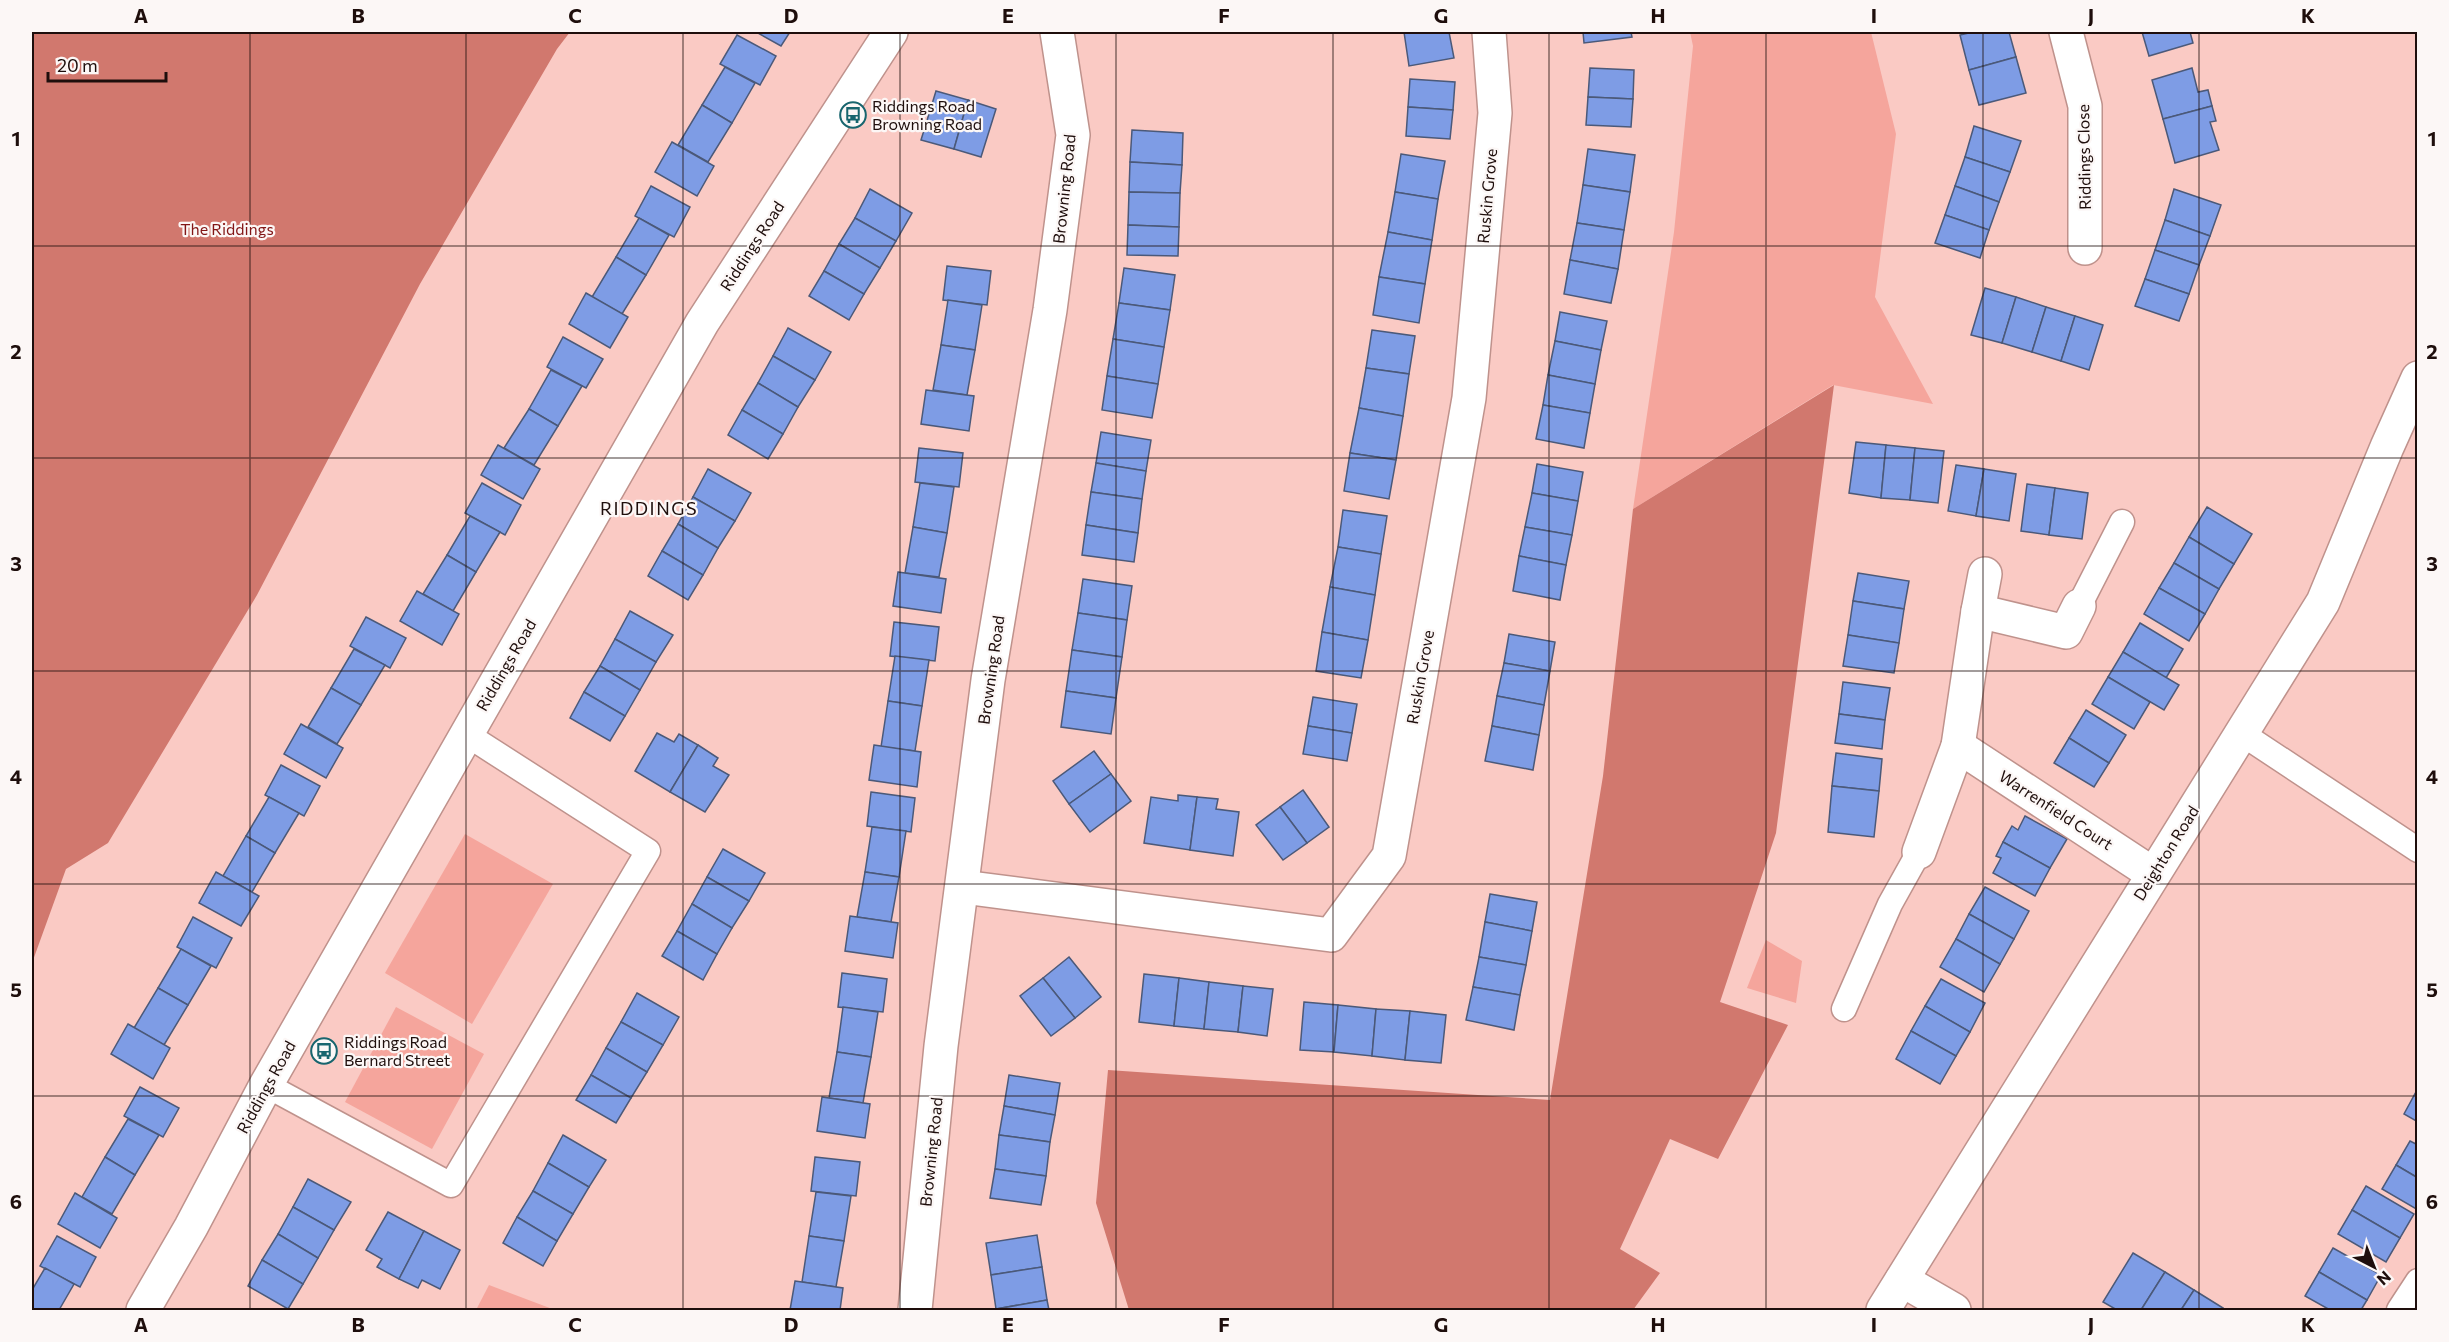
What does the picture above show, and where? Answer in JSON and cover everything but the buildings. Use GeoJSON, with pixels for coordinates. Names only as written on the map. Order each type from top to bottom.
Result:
{"type":"FeatureCollection","features":[{"type":"Feature","properties":{"kind":"street","name":"Riddings Road"},"geometry":{"type":"LineString","coordinates":[[143,1311],[191,1227],[266,1085],[702,323],[891,32]]}},
{"type":"Feature","properties":{"kind":"street","name":"Browning Road"},"geometry":{"type":"LineString","coordinates":[[915,1311],[941,1046],[988,680],[1050,310],[1073,135],[1055,32]]}},
{"type":"Feature","properties":{"kind":"street","name":"Ruskin Grove"},"geometry":{"type":"LineString","coordinates":[[963,887],[1331,935],[1389,856],[1469,398],[1495,113],[1489,32]]}},
{"type":"Feature","properties":{"kind":"street","name":"Riddings Close"},"geometry":{"type":"LineString","coordinates":[[2066,32],[2085,106],[2085,248]]}},
{"type":"Feature","properties":{"kind":"street","name":"Deighton Road"},"geometry":{"type":"LineString","coordinates":[[1883,1311],[2323,602],[2386,447],[2418,378]]}},
{"type":"Feature","properties":{"kind":"street"},"geometry":{"type":"LineString","coordinates":[[1919,852],[1958,746],[1984,574]]}},
{"type":"Feature","properties":{"kind":"street"},"geometry":{"type":"LineString","coordinates":[[1978,611],[2066,632],[2079,606]]}},
{"type":"Feature","properties":{"kind":"street","name":"Warrenfield Court"},"geometry":{"type":"LineString","coordinates":[[1958,746],[2153,874]]}},
{"type":"Feature","properties":{"kind":"street"},"geometry":{"type":"LineString","coordinates":[[1902,1280],[1954,1311]]}},
{"type":"Feature","properties":{"kind":"lane"},"geometry":{"type":"LineString","coordinates":[[2079,606],[2122,522]]}},
{"type":"Feature","properties":{"kind":"lane"},"geometry":{"type":"LineString","coordinates":[[2241,733],[2418,850]]}},
{"type":"Feature","properties":{"kind":"lane"},"geometry":{"type":"LineString","coordinates":[[266,1085],[451,1185],[648,851],[466,734]]}},
{"type":"Feature","properties":{"kind":"lane"},"geometry":{"type":"LineString","coordinates":[[1844,1009],[1890,904],[1919,852]]}},
{"type":"Feature","properties":{"kind":"lane"},"geometry":{"type":"LineString","coordinates":[[2399,1311],[2418,1281]]}},
{"type":"Feature","properties":{"kind":"shaded area"},"geometry":{"type":"Polygon","coordinates":[[[1690,32],[1871,32],[1896,134],[1875,297],[1933,404],[1833,385],[1633,509],[1674,232],[1693,46],[1690,32]]]}},
{"type":"Feature","properties":{"kind":"shaded area"},"geometry":{"type":"Polygon","coordinates":[[[465,834],[553,884],[472,1024],[385,973],[465,834]]]}},
{"type":"Feature","properties":{"kind":"shaded area"},"geometry":{"type":"Polygon","coordinates":[[[1766,940],[1802,961],[1796,1003],[1747,988],[1766,940]]]}},
{"type":"Feature","properties":{"kind":"shaded area"},"geometry":{"type":"Polygon","coordinates":[[[396,1007],[484,1054],[432,1149],[345,1102],[396,1007]]]}},
{"type":"Feature","properties":{"kind":"shaded area"},"geometry":{"type":"Polygon","coordinates":[[[489,1285],[555,1310],[476,1310],[489,1285]]]}},
{"type":"Feature","properties":{"kind":"green space","name":"The Riddings"},"geometry":{"type":"Polygon","coordinates":[[[32,32],[570,32],[557,49],[420,284],[257,595],[108,843],[66,869],[32,963],[32,32]]]}},
{"type":"Feature","properties":{"kind":"green space"},"geometry":{"type":"Polygon","coordinates":[[[1834,385],[1776,833],[1720,1002],[1788,1025],[1718,1159],[1670,1139],[1620,1249],[1660,1273],[1633,1310],[1129,1310],[1096,1203],[1108,1070],[1550,1100],[1603,776],[1633,509],[1834,385]]]}},
{"type":"Feature","properties":{"kind":"place","name":"Riddings Road Browning Road"},"geometry":{"type":"Point","coordinates":[853,115]}},
{"type":"Feature","properties":{"kind":"place","name":"Riddings Road Bernard Street"},"geometry":{"type":"Point","coordinates":[324,1051]}},
{"type":"Feature","properties":{"kind":"district","name":"RIDDINGS"},"geometry":{"type":"Point","coordinates":[649,509]}}]}
